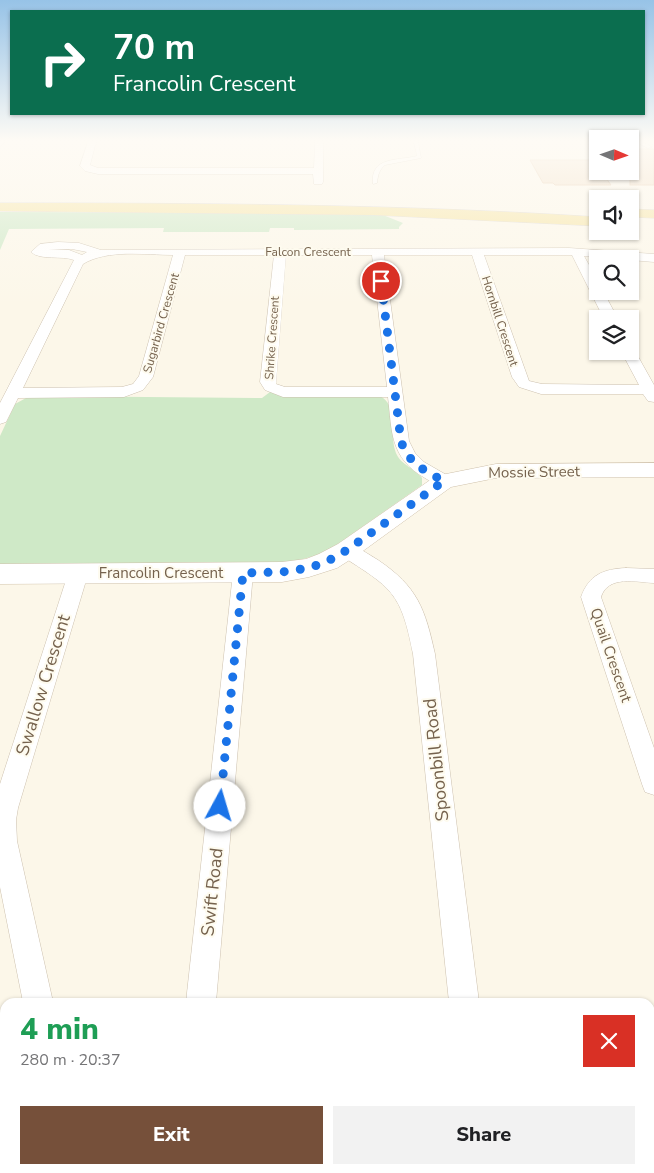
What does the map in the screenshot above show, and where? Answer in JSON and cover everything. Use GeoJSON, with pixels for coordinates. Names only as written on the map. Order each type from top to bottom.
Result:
{"type":"FeatureCollection","features":[{"type":"Feature","properties":{"kind":"main road"},"geometry":{"type":"LineString","coordinates":[[366,197],[589,209]]}},
{"type":"Feature","properties":{"kind":"main road"},"geometry":{"type":"LineString","coordinates":[[0,207],[319,208],[433,212],[589,221]]}},
{"type":"Feature","properties":{"kind":"main road"},"geometry":{"type":"LineString","coordinates":[[639,213],[654,214]]}},
{"type":"Feature","properties":{"kind":"main road"},"geometry":{"type":"LineString","coordinates":[[639,225],[654,226]]}},
{"type":"Feature","properties":{"kind":"street","name":"Falcon Crescent"},"geometry":{"type":"LineString","coordinates":[[100,253],[82,246],[42,247],[37,252],[70,254],[83,259],[100,253],[180,252],[576,252],[654,258]]}},
{"type":"Feature","properties":{"kind":"street","name":"Sugarbird Crescent"},"geometry":{"type":"LineString","coordinates":[[13,393],[124,392],[138,386],[146,377],[180,252]]}},
{"type":"Feature","properties":{"kind":"street","name":"Shrike Crescent"},"geometry":{"type":"LineString","coordinates":[[281,252],[267,382],[270,388],[283,392],[395,392]]}},
{"type":"Feature","properties":{"kind":"street"},"geometry":{"type":"LineString","coordinates":[[378,252],[401,441],[408,457],[415,464],[444,481]]}},
{"type":"Feature","properties":{"kind":"street","name":"Hornbill Crescent"},"geometry":{"type":"LineString","coordinates":[[477,252],[519,377],[524,384],[541,390],[652,393]]}},
{"type":"Feature","properties":{"kind":"street"},"geometry":{"type":"LineString","coordinates":[[576,252],[606,310]]}},
{"type":"Feature","properties":{"kind":"street"},"geometry":{"type":"LineString","coordinates":[[0,418],[78,262],[83,259]]}},
{"type":"Feature","properties":{"kind":"street"},"geometry":{"type":"LineString","coordinates":[[633,360],[652,393]]}},
{"type":"Feature","properties":{"kind":"street","name":"Mossie Street"},"geometry":{"type":"LineString","coordinates":[[347,550],[444,481],[496,471],[654,470]]}},
{"type":"Feature","properties":{"kind":"street","name":"Francolin Crescent"},"geometry":{"type":"LineString","coordinates":[[0,574],[282,572],[309,568],[328,561],[347,550]]}},
{"type":"Feature","properties":{"kind":"street","name":"Spoonbill Road"},"geometry":{"type":"LineString","coordinates":[[347,550],[396,582],[405,592],[417,618],[424,654],[464,998]]}},
{"type":"Feature","properties":{"kind":"street","name":"Swift Road"},"geometry":{"type":"LineString","coordinates":[[201,998],[243,573]]}},
{"type":"Feature","properties":{"kind":"street","name":"Swallow Crescent"},"geometry":{"type":"LineString","coordinates":[[37,998],[4,841],[2,820],[78,574]]}},
{"type":"Feature","properties":{"kind":"street","name":"Quail Crescent"},"geometry":{"type":"LineString","coordinates":[[654,576],[617,575],[606,578],[597,582],[592,588],[591,597],[654,784]]}},
{"type":"Feature","properties":{"kind":"green space"},"geometry":{"type":"Polygon","coordinates":[[[0,212],[378,213],[403,223],[399,229],[294,230],[294,228],[270,228],[269,232],[163,232],[164,228],[9,229],[0,250],[0,212]]]}},
{"type":"Feature","properties":{"kind":"green space"},"geometry":{"type":"Polygon","coordinates":[[[270,392],[380,396],[386,400],[389,406],[397,455],[403,463],[422,478],[422,485],[338,544],[318,555],[284,564],[0,566],[0,436],[15,404],[26,398],[36,396],[262,398],[270,392]]]}},
{"type":"Feature","properties":{"kind":"route"},"geometry":{"type":"LineString","coordinates":[[220,806],[243,573],[282,572],[309,568],[328,561],[347,550],[444,481],[415,464],[408,457],[401,441],[381,281]]}}]}
